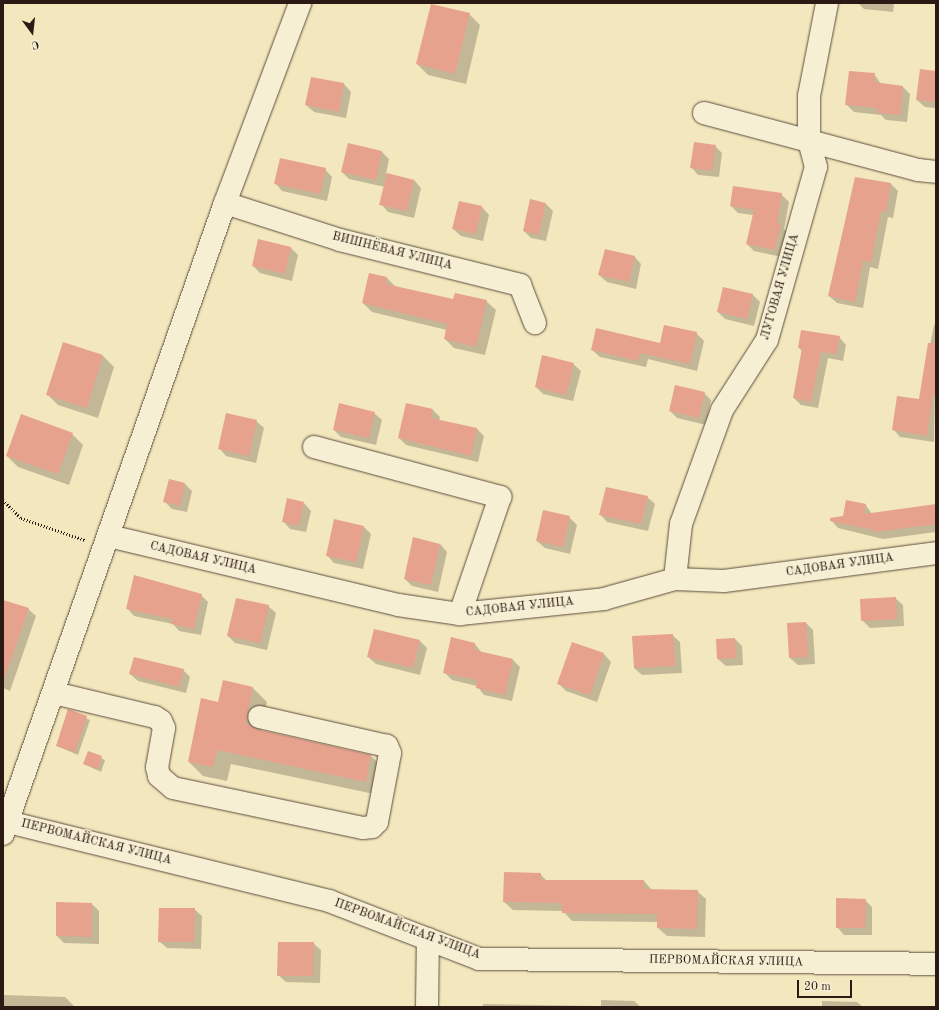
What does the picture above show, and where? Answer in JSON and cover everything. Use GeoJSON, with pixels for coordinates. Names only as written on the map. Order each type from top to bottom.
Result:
{"type":"FeatureCollection","features":[{"type":"Feature","properties":{"kind":"street"},"geometry":{"type":"LineString","coordinates":[[6,828],[11,790],[54,693],[225,203],[300,3]]}},
{"type":"Feature","properties":{"kind":"street","name":"ЛУГОВАЯ УЛИЦА"},"geometry":{"type":"LineString","coordinates":[[675,579],[681,524],[722,410],[767,340],[816,167],[810,141],[809,96],[827,3]]}},
{"type":"Feature","properties":{"kind":"street"},"geometry":{"type":"LineString","coordinates":[[704,113],[918,170],[936,172]]}},
{"type":"Feature","properties":{"kind":"street","name":"ВИШНЁВАЯ УЛИЦА"},"geometry":{"type":"LineString","coordinates":[[225,203],[340,240],[520,285],[535,323]]}},
{"type":"Feature","properties":{"kind":"street"},"geometry":{"type":"LineString","coordinates":[[314,447],[500,497],[460,614]]}},
{"type":"Feature","properties":{"kind":"street","name":"САДОВАЯ УЛИЦА"},"geometry":{"type":"LineString","coordinates":[[107,541],[398,605],[460,614],[604,599],[675,579],[724,581],[936,553]]}},
{"type":"Feature","properties":{"kind":"street"},"geometry":{"type":"LineString","coordinates":[[54,693],[155,717],[161,721],[164,728],[157,767],[159,776],[173,788],[363,828],[372,827],[377,822],[390,753],[387,746],[259,717]]}},
{"type":"Feature","properties":{"kind":"street","name":"ПЕРВОМАЙСКАЯ УЛИЦА"},"geometry":{"type":"LineString","coordinates":[[6,828],[329,901],[479,959],[936,964]]}},
{"type":"Feature","properties":{"kind":"street"},"geometry":{"type":"LineString","coordinates":[[427,1007],[428,939]]}},
{"type":"Feature","properties":{"kind":"path"},"geometry":{"type":"LineString","coordinates":[[3,500],[22,518],[107,541]]}},
{"type":"Feature","properties":{"kind":"building"},"geometry":{"type":"Polygon","coordinates":[[[431,4],[470,13],[455,74],[416,64],[431,4]]]}},
{"type":"Feature","properties":{"kind":"building"},"geometry":{"type":"Polygon","coordinates":[[[920,69],[936,71],[936,102],[916,100],[920,69]]]}},
{"type":"Feature","properties":{"kind":"building"},"geometry":{"type":"Polygon","coordinates":[[[849,71],[875,73],[874,82],[903,86],[900,115],[877,113],[878,108],[845,105],[849,71]]]}},
{"type":"Feature","properties":{"kind":"building"},"geometry":{"type":"Polygon","coordinates":[[[311,77],[344,83],[339,112],[305,105],[311,77]]]}},
{"type":"Feature","properties":{"kind":"building"},"geometry":{"type":"Polygon","coordinates":[[[694,142],[716,145],[712,171],[690,168],[694,142]]]}},
{"type":"Feature","properties":{"kind":"building"},"geometry":{"type":"Polygon","coordinates":[[[348,143],[382,151],[376,180],[341,172],[348,143]]]}},
{"type":"Feature","properties":{"kind":"building"},"geometry":{"type":"Polygon","coordinates":[[[280,158],[326,168],[320,194],[274,184],[280,158]]]}},
{"type":"Feature","properties":{"kind":"building"},"geometry":{"type":"Polygon","coordinates":[[[387,173],[414,180],[407,211],[379,205],[387,173]]]}},
{"type":"Feature","properties":{"kind":"building"},"geometry":{"type":"Polygon","coordinates":[[[855,177],[891,183],[886,212],[881,211],[871,262],[863,261],[855,302],[828,296],[855,177]]]}},
{"type":"Feature","properties":{"kind":"building"},"geometry":{"type":"Polygon","coordinates":[[[733,186],[782,193],[777,224],[781,224],[775,250],[746,244],[754,210],[730,206],[733,186]]]}},
{"type":"Feature","properties":{"kind":"building"},"geometry":{"type":"Polygon","coordinates":[[[530,199],[546,203],[539,235],[523,231],[530,199]]]}},
{"type":"Feature","properties":{"kind":"building"},"geometry":{"type":"Polygon","coordinates":[[[459,201],[482,206],[476,234],[452,229],[459,201]]]}},
{"type":"Feature","properties":{"kind":"building"},"geometry":{"type":"Polygon","coordinates":[[[258,239],[291,247],[285,274],[252,266],[258,239]]]}},
{"type":"Feature","properties":{"kind":"building"},"geometry":{"type":"Polygon","coordinates":[[[605,249],[635,256],[629,282],[598,275],[605,249]]]}},
{"type":"Feature","properties":{"kind":"building"},"geometry":{"type":"Polygon","coordinates":[[[369,273],[387,277],[386,284],[453,299],[455,293],[487,300],[476,347],[444,339],[447,324],[362,303],[369,273]]]}},
{"type":"Feature","properties":{"kind":"building"},"geometry":{"type":"Polygon","coordinates":[[[723,287],[753,294],[747,319],[717,312],[723,287]]]}},
{"type":"Feature","properties":{"kind":"building"},"geometry":{"type":"Polygon","coordinates":[[[664,325],[697,332],[690,364],[640,353],[638,361],[591,350],[596,328],[660,343],[664,325]]]}},
{"type":"Feature","properties":{"kind":"building"},"geometry":{"type":"Polygon","coordinates":[[[801,330],[840,336],[836,354],[821,352],[811,402],[793,398],[802,348],[798,348],[801,330]]]}},
{"type":"Feature","properties":{"kind":"building"},"geometry":{"type":"Polygon","coordinates":[[[63,342],[103,355],[87,408],[46,395],[63,342]]]}},
{"type":"Feature","properties":{"kind":"building"},"geometry":{"type":"Polygon","coordinates":[[[928,343],[936,343],[936,395],[933,395],[927,436],[892,430],[897,396],[919,399],[928,343]]]}},
{"type":"Feature","properties":{"kind":"building"},"geometry":{"type":"Polygon","coordinates":[[[542,355],[574,363],[566,395],[535,387],[542,355]]]}},
{"type":"Feature","properties":{"kind":"building"},"geometry":{"type":"Polygon","coordinates":[[[675,385],[705,392],[699,418],[669,411],[675,385]]]}},
{"type":"Feature","properties":{"kind":"building"},"geometry":{"type":"Polygon","coordinates":[[[339,403],[375,412],[369,438],[333,430],[339,403]]]}},
{"type":"Feature","properties":{"kind":"building"},"geometry":{"type":"Polygon","coordinates":[[[406,403],[433,409],[431,418],[477,428],[471,456],[398,438],[406,403]]]}},
{"type":"Feature","properties":{"kind":"building"},"geometry":{"type":"Polygon","coordinates":[[[226,413],[257,420],[249,456],[218,449],[226,413]]]}},
{"type":"Feature","properties":{"kind":"building"},"geometry":{"type":"Polygon","coordinates":[[[21,414],[73,433],[58,474],[6,456],[21,414]]]}},
{"type":"Feature","properties":{"kind":"building"},"geometry":{"type":"Polygon","coordinates":[[[169,479],[185,483],[180,506],[163,502],[169,479]]]}},
{"type":"Feature","properties":{"kind":"building"},"geometry":{"type":"Polygon","coordinates":[[[606,487],[648,496],[641,524],[599,515],[606,487]]]}},
{"type":"Feature","properties":{"kind":"building"},"geometry":{"type":"Polygon","coordinates":[[[287,498],[304,502],[299,526],[282,522],[287,498]]]}},
{"type":"Feature","properties":{"kind":"building"},"geometry":{"type":"Polygon","coordinates":[[[846,500],[866,504],[864,514],[936,504],[936,524],[875,532],[874,530],[830,521],[830,518],[843,516],[846,500]]]}},
{"type":"Feature","properties":{"kind":"building"},"geometry":{"type":"Polygon","coordinates":[[[543,510],[570,516],[563,547],[536,541],[543,510]]]}},
{"type":"Feature","properties":{"kind":"building"},"geometry":{"type":"Polygon","coordinates":[[[334,519],[364,526],[356,562],[326,556],[334,519]]]}},
{"type":"Feature","properties":{"kind":"building"},"geometry":{"type":"Polygon","coordinates":[[[413,537],[440,544],[431,585],[404,579],[413,537]]]}},
{"type":"Feature","properties":{"kind":"building"},"geometry":{"type":"Polygon","coordinates":[[[134,575],[202,594],[194,629],[171,624],[172,619],[126,609],[134,575]]]}},
{"type":"Feature","properties":{"kind":"building"},"geometry":{"type":"Polygon","coordinates":[[[896,597],[897,619],[861,621],[860,599],[896,597]]]}},
{"type":"Feature","properties":{"kind":"building"},"geometry":{"type":"Polygon","coordinates":[[[236,598],[269,605],[260,643],[227,636],[236,598]]]}},
{"type":"Feature","properties":{"kind":"building"},"geometry":{"type":"Polygon","coordinates":[[[3,600],[29,608],[5,677],[3,677],[3,600]]]}},
{"type":"Feature","properties":{"kind":"building"},"geometry":{"type":"Polygon","coordinates":[[[806,622],[808,657],[789,658],[787,623],[806,622]]]}},
{"type":"Feature","properties":{"kind":"building"},"geometry":{"type":"Polygon","coordinates":[[[374,629],[420,640],[413,668],[367,657],[374,629]]]}},
{"type":"Feature","properties":{"kind":"building"},"geometry":{"type":"Polygon","coordinates":[[[673,634],[675,666],[634,668],[632,636],[673,634]]]}},
{"type":"Feature","properties":{"kind":"building"},"geometry":{"type":"Polygon","coordinates":[[[451,637],[475,643],[474,650],[513,659],[505,695],[476,688],[477,680],[443,673],[451,637]]]}},
{"type":"Feature","properties":{"kind":"building"},"geometry":{"type":"Polygon","coordinates":[[[735,638],[736,658],[717,659],[716,639],[735,638]]]}},
{"type":"Feature","properties":{"kind":"building"},"geometry":{"type":"Polygon","coordinates":[[[572,642],[604,653],[590,695],[557,684],[572,642]]]}},
{"type":"Feature","properties":{"kind":"building"},"geometry":{"type":"Polygon","coordinates":[[[134,657],[184,669],[179,687],[129,674],[134,657]]]}},
{"type":"Feature","properties":{"kind":"building"},"geometry":{"type":"Polygon","coordinates":[[[223,680],[253,687],[246,723],[256,729],[371,755],[366,782],[217,750],[213,767],[188,762],[201,698],[218,702],[223,680]]]}},
{"type":"Feature","properties":{"kind":"building"},"geometry":{"type":"Polygon","coordinates":[[[68,709],[87,716],[75,752],[56,746],[68,709]]]}},
{"type":"Feature","properties":{"kind":"building"},"geometry":{"type":"Polygon","coordinates":[[[88,751],[102,756],[98,769],[83,764],[88,751]]]}},
{"type":"Feature","properties":{"kind":"building"},"geometry":{"type":"Polygon","coordinates":[[[504,872],[541,873],[541,880],[644,880],[644,889],[698,890],[697,929],[657,928],[657,914],[562,913],[562,903],[503,902],[504,872]]]}},
{"type":"Feature","properties":{"kind":"building"},"geometry":{"type":"Polygon","coordinates":[[[836,898],[866,899],[865,928],[836,928],[836,898]]]}},
{"type":"Feature","properties":{"kind":"building"},"geometry":{"type":"Polygon","coordinates":[[[56,902],[92,903],[92,937],[56,936],[56,902]]]}},
{"type":"Feature","properties":{"kind":"building"},"geometry":{"type":"Polygon","coordinates":[[[159,908],[195,908],[194,942],[158,942],[159,908]]]}},
{"type":"Feature","properties":{"kind":"building"},"geometry":{"type":"Polygon","coordinates":[[[278,942],[314,942],[313,976],[277,976],[278,942]]]}}]}
